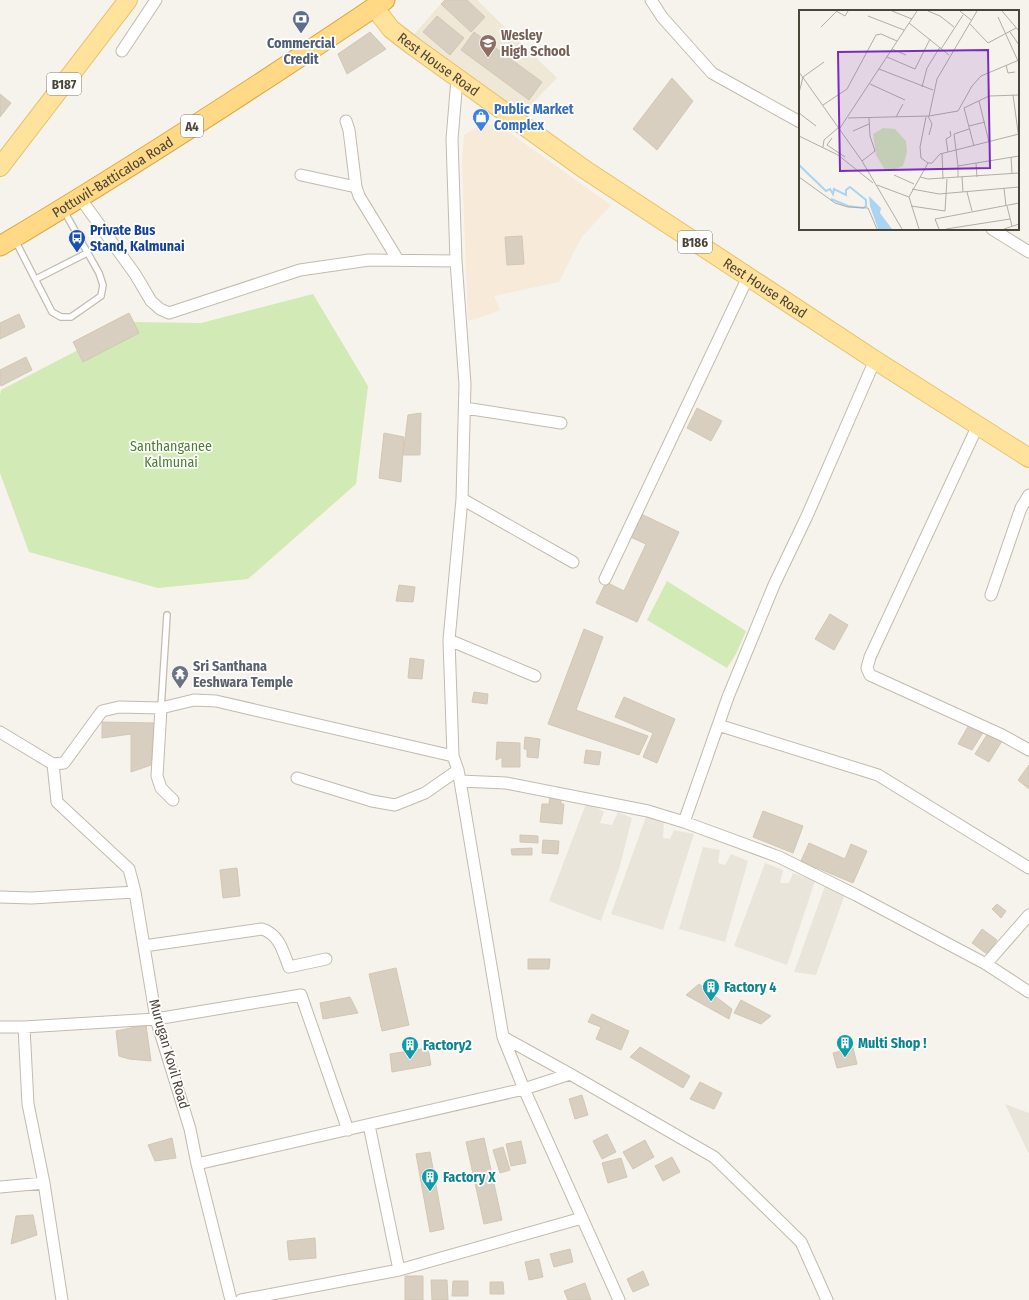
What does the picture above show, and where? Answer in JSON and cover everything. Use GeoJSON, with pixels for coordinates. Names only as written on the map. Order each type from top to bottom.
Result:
{"type":"FeatureCollection","features":[{"type":"Feature","properties":{"kind":"highway","name":"Pottuvil-Batticaloa Road"},"geometry":{"type":"LineString","coordinates":[[7,242],[80,198],[243,94],[380,2]]}},
{"type":"Feature","properties":{"kind":"main road","name":"B187"},"geometry":{"type":"LineString","coordinates":[[0,167],[128,0]]}},
{"type":"Feature","properties":{"kind":"main road","name":"Rest House Road"},"geometry":{"type":"LineString","coordinates":[[380,2],[391,29],[457,79],[584,169],[875,360],[1029,458]]}},
{"type":"Feature","properties":{"kind":"street"},"geometry":{"type":"LineString","coordinates":[[122,51],[156,0]]}},
{"type":"Feature","properties":{"kind":"street"},"geometry":{"type":"LineString","coordinates":[[651,0],[662,17],[712,74],[799,121]]}},
{"type":"Feature","properties":{"kind":"street"},"geometry":{"type":"LineString","coordinates":[[457,79],[452,139],[456,261],[465,384],[465,408],[462,499],[449,640],[453,756],[459,775],[503,1037],[524,1089],[618,1300]]}},
{"type":"Feature","properties":{"kind":"street"},"geometry":{"type":"LineString","coordinates":[[346,121],[349,130],[356,188],[359,196],[398,260]]}},
{"type":"Feature","properties":{"kind":"street"},"geometry":{"type":"LineString","coordinates":[[301,175],[356,188]]}},
{"type":"Feature","properties":{"kind":"street"},"geometry":{"type":"LineString","coordinates":[[80,198],[135,274],[151,301],[160,309],[169,313],[300,270],[369,260],[456,261]]}},
{"type":"Feature","properties":{"kind":"street"},"geometry":{"type":"LineString","coordinates":[[994,230],[1029,252]]}},
{"type":"Feature","properties":{"kind":"street"},"geometry":{"type":"LineString","coordinates":[[605,579],[748,277]]}},
{"type":"Feature","properties":{"kind":"street"},"geometry":{"type":"LineString","coordinates":[[684,822],[728,697],[774,585],[807,516],[875,360]]}},
{"type":"Feature","properties":{"kind":"street"},"geometry":{"type":"LineString","coordinates":[[465,408],[561,423]]}},
{"type":"Feature","properties":{"kind":"street"},"geometry":{"type":"LineString","coordinates":[[978,425],[870,657],[867,668],[870,675],[1002,735],[1029,750]]}},
{"type":"Feature","properties":{"kind":"street"},"geometry":{"type":"LineString","coordinates":[[991,595],[1021,508],[1029,495]]}},
{"type":"Feature","properties":{"kind":"street"},"geometry":{"type":"LineString","coordinates":[[462,499],[573,562]]}},
{"type":"Feature","properties":{"kind":"street"},"geometry":{"type":"LineString","coordinates":[[449,640],[535,676]]}},
{"type":"Feature","properties":{"kind":"street"},"geometry":{"type":"LineString","coordinates":[[0,732],[53,764],[64,763],[102,711],[119,707],[161,708],[194,700],[216,701],[453,756]]}},
{"type":"Feature","properties":{"kind":"street"},"geometry":{"type":"LineString","coordinates":[[161,708],[157,776],[161,788],[173,800]]}},
{"type":"Feature","properties":{"kind":"street"},"geometry":{"type":"LineString","coordinates":[[718,725],[878,775],[1029,868]]}},
{"type":"Feature","properties":{"kind":"street","name":"Murugan Kovil Road"},"geometry":{"type":"LineString","coordinates":[[53,764],[57,802],[129,869],[135,892],[156,1019],[190,1130],[231,1300]]}},
{"type":"Feature","properties":{"kind":"street"},"geometry":{"type":"LineString","coordinates":[[297,778],[372,801],[395,805],[425,793],[459,775],[554,791],[648,811],[684,822],[779,857],[856,895],[986,964],[1029,992]]}},
{"type":"Feature","properties":{"kind":"street"},"geometry":{"type":"LineString","coordinates":[[0,897],[31,898],[135,892]]}},
{"type":"Feature","properties":{"kind":"street"},"geometry":{"type":"LineString","coordinates":[[986,964],[1029,915]]}},
{"type":"Feature","properties":{"kind":"street"},"geometry":{"type":"LineString","coordinates":[[144,946],[262,930],[270,932],[280,942],[289,967],[326,959]]}},
{"type":"Feature","properties":{"kind":"street"},"geometry":{"type":"LineString","coordinates":[[0,1027],[24,1027],[156,1019],[301,995],[348,1130]]}},
{"type":"Feature","properties":{"kind":"street"},"geometry":{"type":"LineString","coordinates":[[24,1027],[28,1104],[44,1183],[62,1300]]}},
{"type":"Feature","properties":{"kind":"street"},"geometry":{"type":"LineString","coordinates":[[503,1037],[714,1157],[801,1242],[827,1300]]}},
{"type":"Feature","properties":{"kind":"street"},"geometry":{"type":"LineString","coordinates":[[197,1164],[524,1089],[570,1074]]}},
{"type":"Feature","properties":{"kind":"street"},"geometry":{"type":"LineString","coordinates":[[369,1125],[399,1270]]}},
{"type":"Feature","properties":{"kind":"street"},"geometry":{"type":"LineString","coordinates":[[0,1187],[44,1183]]}},
{"type":"Feature","properties":{"kind":"street"},"geometry":{"type":"LineString","coordinates":[[241,1300],[399,1270],[582,1218]]}},
{"type":"Feature","properties":{"kind":"lane"},"geometry":{"type":"LineString","coordinates":[[7,242],[36,279],[52,312],[61,318],[71,317],[101,296],[103,285],[99,273],[62,209]]}},
{"type":"Feature","properties":{"kind":"lane"},"geometry":{"type":"LineString","coordinates":[[36,279],[88,253]]}},
{"type":"Feature","properties":{"kind":"lane"},"geometry":{"type":"LineString","coordinates":[[161,708],[167,615]]}},
{"type":"Feature","properties":{"kind":"shaded area","name":"Wesley High School"},"geometry":{"type":"Polygon","coordinates":[[[444,0],[477,0],[557,78],[522,114],[410,39],[444,0]]]}},
{"type":"Feature","properties":{"kind":"shaded area"},"geometry":{"type":"Polygon","coordinates":[[[499,125],[611,205],[581,238],[559,282],[494,296],[500,310],[468,321],[462,163],[464,135],[479,126],[499,125]]]}},
{"type":"Feature","properties":{"kind":"shaded area"},"geometry":{"type":"Polygon","coordinates":[[[587,801],[604,812],[600,823],[612,825],[618,812],[632,818],[620,866],[601,921],[549,901],[587,801]]]}},
{"type":"Feature","properties":{"kind":"shaded area"},"geometry":{"type":"Polygon","coordinates":[[[646,817],[664,821],[663,838],[670,839],[674,830],[694,834],[663,930],[611,914],[646,817]]]}},
{"type":"Feature","properties":{"kind":"shaded area"},"geometry":{"type":"Polygon","coordinates":[[[703,847],[720,850],[718,863],[725,865],[731,854],[748,861],[725,942],[679,929],[703,847]]]}},
{"type":"Feature","properties":{"kind":"shaded area"},"geometry":{"type":"Polygon","coordinates":[[[765,863],[783,870],[780,883],[789,883],[793,873],[815,881],[787,965],[734,946],[765,863]]]}},
{"type":"Feature","properties":{"kind":"shaded area"},"geometry":{"type":"Polygon","coordinates":[[[825,886],[845,894],[816,975],[794,972],[825,886]]]}},
{"type":"Feature","properties":{"kind":"shaded area"},"geometry":{"type":"Polygon","coordinates":[[[1005,1104],[1029,1113],[1029,1154],[1005,1104]]]}},
{"type":"Feature","properties":{"kind":"green space","name":"Santhanganee Kalmunai"},"geometry":{"type":"Polygon","coordinates":[[[313,294],[368,386],[356,484],[248,579],[158,588],[29,552],[0,473],[1,390],[132,322],[201,323],[313,294]]]}},
{"type":"Feature","properties":{"kind":"green space"},"geometry":{"type":"Polygon","coordinates":[[[667,581],[746,631],[736,654],[727,668],[647,620],[667,581]]]}},
{"type":"Feature","properties":{"kind":"building"},"geometry":{"type":"Polygon","coordinates":[[[445,0],[467,0],[485,17],[471,32],[441,4],[445,0]]]}},
{"type":"Feature","properties":{"kind":"building"},"geometry":{"type":"Polygon","coordinates":[[[437,16],[464,38],[450,55],[423,32],[437,16]]]}},
{"type":"Feature","properties":{"kind":"building"},"geometry":{"type":"Polygon","coordinates":[[[370,32],[386,49],[347,74],[338,54],[370,32]]]}},
{"type":"Feature","properties":{"kind":"building"},"geometry":{"type":"Polygon","coordinates":[[[474,32],[542,82],[529,100],[461,50],[474,32]]]}},
{"type":"Feature","properties":{"kind":"building"},"geometry":{"type":"Polygon","coordinates":[[[672,78],[693,101],[657,150],[633,129],[672,78]]]}},
{"type":"Feature","properties":{"kind":"building"},"geometry":{"type":"Polygon","coordinates":[[[0,94],[11,103],[0,117],[0,94]]]}},
{"type":"Feature","properties":{"kind":"building"},"geometry":{"type":"Polygon","coordinates":[[[522,236],[524,264],[507,265],[505,237],[522,236]]]}},
{"type":"Feature","properties":{"kind":"building"},"geometry":{"type":"Polygon","coordinates":[[[129,313],[139,333],[83,362],[73,342],[129,313]]]}},
{"type":"Feature","properties":{"kind":"building"},"geometry":{"type":"Polygon","coordinates":[[[19,314],[25,327],[0,339],[0,323],[19,314]]]}},
{"type":"Feature","properties":{"kind":"building"},"geometry":{"type":"Polygon","coordinates":[[[26,357],[32,370],[1,386],[0,370],[26,357]]]}},
{"type":"Feature","properties":{"kind":"building"},"geometry":{"type":"Polygon","coordinates":[[[697,408],[722,421],[711,441],[687,428],[697,408]]]}},
{"type":"Feature","properties":{"kind":"building"},"geometry":{"type":"Polygon","coordinates":[[[421,413],[420,455],[403,455],[408,415],[421,413]]]}},
{"type":"Feature","properties":{"kind":"building"},"geometry":{"type":"Polygon","coordinates":[[[384,433],[404,437],[401,482],[379,478],[384,433]]]}},
{"type":"Feature","properties":{"kind":"building"},"geometry":{"type":"Polygon","coordinates":[[[639,513],[679,532],[637,622],[596,603],[606,582],[624,591],[646,544],[628,536],[639,513]]]}},
{"type":"Feature","properties":{"kind":"building"},"geometry":{"type":"Polygon","coordinates":[[[399,585],[415,587],[413,602],[396,601],[399,585]]]}},
{"type":"Feature","properties":{"kind":"building"},"geometry":{"type":"Polygon","coordinates":[[[830,614],[848,625],[834,650],[815,639],[830,614]]]}},
{"type":"Feature","properties":{"kind":"building"},"geometry":{"type":"Polygon","coordinates":[[[584,629],[603,637],[576,710],[648,736],[639,755],[548,724],[584,629]]]}},
{"type":"Feature","properties":{"kind":"building"},"geometry":{"type":"Polygon","coordinates":[[[410,658],[424,660],[422,679],[408,678],[410,658]]]}},
{"type":"Feature","properties":{"kind":"building"},"geometry":{"type":"Polygon","coordinates":[[[474,692],[488,694],[487,704],[472,702],[474,692]]]}},
{"type":"Feature","properties":{"kind":"building"},"geometry":{"type":"Polygon","coordinates":[[[624,697],[675,719],[657,763],[643,757],[653,733],[615,717],[624,697]]]}},
{"type":"Feature","properties":{"kind":"building"},"geometry":{"type":"Polygon","coordinates":[[[102,722],[154,723],[151,765],[131,772],[131,734],[102,738],[102,722]]]}},
{"type":"Feature","properties":{"kind":"building"},"geometry":{"type":"Polygon","coordinates":[[[970,723],[984,731],[972,750],[958,744],[970,723]]]}},
{"type":"Feature","properties":{"kind":"building"},"geometry":{"type":"Polygon","coordinates":[[[988,733],[1002,741],[989,762],[975,754],[988,733]]]}},
{"type":"Feature","properties":{"kind":"building"},"geometry":{"type":"Polygon","coordinates":[[[525,737],[540,739],[538,758],[527,757],[527,749],[524,749],[525,737]]]}},
{"type":"Feature","properties":{"kind":"building"},"geometry":{"type":"Polygon","coordinates":[[[497,742],[520,743],[520,767],[502,767],[502,757],[496,760],[497,742]]]}},
{"type":"Feature","properties":{"kind":"building"},"geometry":{"type":"Polygon","coordinates":[[[586,750],[601,752],[599,765],[584,763],[586,750]]]}},
{"type":"Feature","properties":{"kind":"building"},"geometry":{"type":"Polygon","coordinates":[[[1029,765],[1029,789],[1018,780],[1029,765]]]}},
{"type":"Feature","properties":{"kind":"building"},"geometry":{"type":"Polygon","coordinates":[[[550,796],[561,797],[561,804],[564,804],[562,824],[540,822],[542,804],[549,804],[550,796]]]}},
{"type":"Feature","properties":{"kind":"building"},"geometry":{"type":"Polygon","coordinates":[[[763,811],[803,826],[793,853],[753,837],[763,811]]]}},
{"type":"Feature","properties":{"kind":"building"},"geometry":{"type":"Polygon","coordinates":[[[520,835],[538,836],[538,843],[520,842],[520,835]]]}},
{"type":"Feature","properties":{"kind":"building"},"geometry":{"type":"Polygon","coordinates":[[[543,840],[559,841],[558,854],[542,853],[543,840]]]}},
{"type":"Feature","properties":{"kind":"building"},"geometry":{"type":"Polygon","coordinates":[[[809,843],[845,859],[851,844],[867,851],[853,883],[801,861],[809,843]]]}},
{"type":"Feature","properties":{"kind":"building"},"geometry":{"type":"Polygon","coordinates":[[[532,848],[532,855],[512,855],[511,849],[532,848]]]}},
{"type":"Feature","properties":{"kind":"building"},"geometry":{"type":"Polygon","coordinates":[[[237,868],[240,896],[223,898],[220,870],[237,868]]]}},
{"type":"Feature","properties":{"kind":"building"},"geometry":{"type":"Polygon","coordinates":[[[997,904],[1006,911],[1001,918],[992,909],[997,904]]]}},
{"type":"Feature","properties":{"kind":"building"},"geometry":{"type":"Polygon","coordinates":[[[982,929],[997,940],[987,954],[972,943],[982,929]]]}},
{"type":"Feature","properties":{"kind":"building"},"geometry":{"type":"Polygon","coordinates":[[[528,959],[550,959],[549,969],[528,969],[528,959]]]}},
{"type":"Feature","properties":{"kind":"building"},"geometry":{"type":"Polygon","coordinates":[[[396,968],[409,1025],[382,1031],[369,974],[396,968]]]}},
{"type":"Feature","properties":{"kind":"building","name":"Factory 4"},"geometry":{"type":"Polygon","coordinates":[[[699,984],[732,1009],[729,1019],[686,995],[699,984]]]}},
{"type":"Feature","properties":{"kind":"building"},"geometry":{"type":"Polygon","coordinates":[[[350,997],[358,1013],[323,1019],[320,1003],[350,997]]]}},
{"type":"Feature","properties":{"kind":"building"},"geometry":{"type":"Polygon","coordinates":[[[741,1000],[771,1016],[761,1024],[734,1013],[741,1000]]]}},
{"type":"Feature","properties":{"kind":"building"},"geometry":{"type":"Polygon","coordinates":[[[592,1014],[629,1031],[621,1050],[596,1039],[601,1027],[588,1022],[592,1014]]]}},
{"type":"Feature","properties":{"kind":"building"},"geometry":{"type":"Polygon","coordinates":[[[146,1025],[151,1061],[129,1059],[119,1056],[116,1031],[146,1025]]]}},
{"type":"Feature","properties":{"kind":"building"},"geometry":{"type":"Polygon","coordinates":[[[640,1047],[690,1076],[683,1088],[630,1057],[640,1047]]]}},
{"type":"Feature","properties":{"kind":"building","name":"Factory2"},"geometry":{"type":"Polygon","coordinates":[[[428,1048],[431,1065],[392,1072],[390,1054],[428,1048]]]}},
{"type":"Feature","properties":{"kind":"building","name":"Multi Shop !"},"geometry":{"type":"Polygon","coordinates":[[[853,1048],[857,1064],[837,1068],[833,1053],[853,1048]]]}},
{"type":"Feature","properties":{"kind":"building"},"geometry":{"type":"Polygon","coordinates":[[[700,1082],[722,1093],[714,1109],[690,1099],[700,1082]]]}},
{"type":"Feature","properties":{"kind":"building"},"geometry":{"type":"Polygon","coordinates":[[[582,1095],[588,1115],[575,1119],[569,1099],[582,1095]]]}},
{"type":"Feature","properties":{"kind":"building"},"geometry":{"type":"Polygon","coordinates":[[[607,1134],[616,1152],[602,1159],[593,1141],[607,1134]]]}},
{"type":"Feature","properties":{"kind":"building"},"geometry":{"type":"Polygon","coordinates":[[[172,1138],[176,1158],[155,1161],[148,1145],[172,1138]]]}},
{"type":"Feature","properties":{"kind":"building"},"geometry":{"type":"Polygon","coordinates":[[[484,1138],[502,1220],[484,1224],[466,1142],[484,1138]]]}},
{"type":"Feature","properties":{"kind":"building"},"geometry":{"type":"Polygon","coordinates":[[[645,1140],[654,1157],[633,1169],[623,1152],[645,1140]]]}},
{"type":"Feature","properties":{"kind":"building"},"geometry":{"type":"Polygon","coordinates":[[[521,1141],[526,1163],[511,1166],[506,1144],[521,1141]]]}},
{"type":"Feature","properties":{"kind":"building"},"geometry":{"type":"Polygon","coordinates":[[[503,1147],[510,1170],[500,1173],[493,1150],[503,1147]]]}},
{"type":"Feature","properties":{"kind":"building","name":"Factory X"},"geometry":{"type":"Polygon","coordinates":[[[430,1152],[444,1229],[430,1232],[416,1154],[430,1152]]]}},
{"type":"Feature","properties":{"kind":"building"},"geometry":{"type":"Polygon","coordinates":[[[672,1157],[680,1172],[663,1181],[655,1166],[672,1157]]]}},
{"type":"Feature","properties":{"kind":"building"},"geometry":{"type":"Polygon","coordinates":[[[621,1158],[627,1177],[608,1183],[602,1163],[621,1158]]]}},
{"type":"Feature","properties":{"kind":"building"},"geometry":{"type":"Polygon","coordinates":[[[33,1215],[37,1235],[11,1244],[16,1216],[33,1215]]]}},
{"type":"Feature","properties":{"kind":"building"},"geometry":{"type":"Polygon","coordinates":[[[315,1238],[316,1258],[289,1260],[287,1241],[315,1238]]]}},
{"type":"Feature","properties":{"kind":"building"},"geometry":{"type":"Polygon","coordinates":[[[570,1249],[573,1262],[554,1267],[550,1254],[570,1249]]]}},
{"type":"Feature","properties":{"kind":"building"},"geometry":{"type":"Polygon","coordinates":[[[539,1259],[543,1277],[529,1280],[525,1262],[539,1259]]]}},
{"type":"Feature","properties":{"kind":"building"},"geometry":{"type":"Polygon","coordinates":[[[643,1271],[649,1285],[633,1292],[627,1279],[643,1271]]]}},
{"type":"Feature","properties":{"kind":"building"},"geometry":{"type":"Polygon","coordinates":[[[405,1276],[423,1276],[423,1300],[405,1300],[405,1276]]]}},
{"type":"Feature","properties":{"kind":"building"},"geometry":{"type":"Polygon","coordinates":[[[431,1280],[447,1280],[448,1300],[432,1300],[431,1280]]]}},
{"type":"Feature","properties":{"kind":"building"},"geometry":{"type":"Polygon","coordinates":[[[453,1281],[468,1281],[468,1296],[452,1296],[453,1281]]]}},
{"type":"Feature","properties":{"kind":"building"},"geometry":{"type":"Polygon","coordinates":[[[490,1282],[503,1282],[504,1294],[490,1294],[490,1282]]]}},
{"type":"Feature","properties":{"kind":"building"},"geometry":{"type":"Polygon","coordinates":[[[585,1283],[591,1300],[568,1300],[564,1291],[585,1283]]]}},
{"type":"Feature","properties":{"kind":"place","name":"Commercial Credit"},"geometry":{"type":"Point","coordinates":[301,34]}},
{"type":"Feature","properties":{"kind":"place","name":"Wesley High School"},"geometry":{"type":"Point","coordinates":[488,58]}},
{"type":"Feature","properties":{"kind":"place","name":"Public Market Complex"},"geometry":{"type":"Point","coordinates":[481,132]}},
{"type":"Feature","properties":{"kind":"place","name":"Private Bus Stand, Kalmunai"},"geometry":{"type":"Point","coordinates":[77,253]}},
{"type":"Feature","properties":{"kind":"place","name":"Sri Santhana Eeshwara Temple"},"geometry":{"type":"Point","coordinates":[180,689]}},
{"type":"Feature","properties":{"kind":"place","name":"Factory 4"},"geometry":{"type":"Point","coordinates":[711,1002]}},
{"type":"Feature","properties":{"kind":"place","name":"Multi Shop !"},"geometry":{"type":"Point","coordinates":[845,1058]}},
{"type":"Feature","properties":{"kind":"place","name":"Factory2"},"geometry":{"type":"Point","coordinates":[410,1060]}},
{"type":"Feature","properties":{"kind":"place","name":"Factory X"},"geometry":{"type":"Point","coordinates":[430,1192]}}]}
